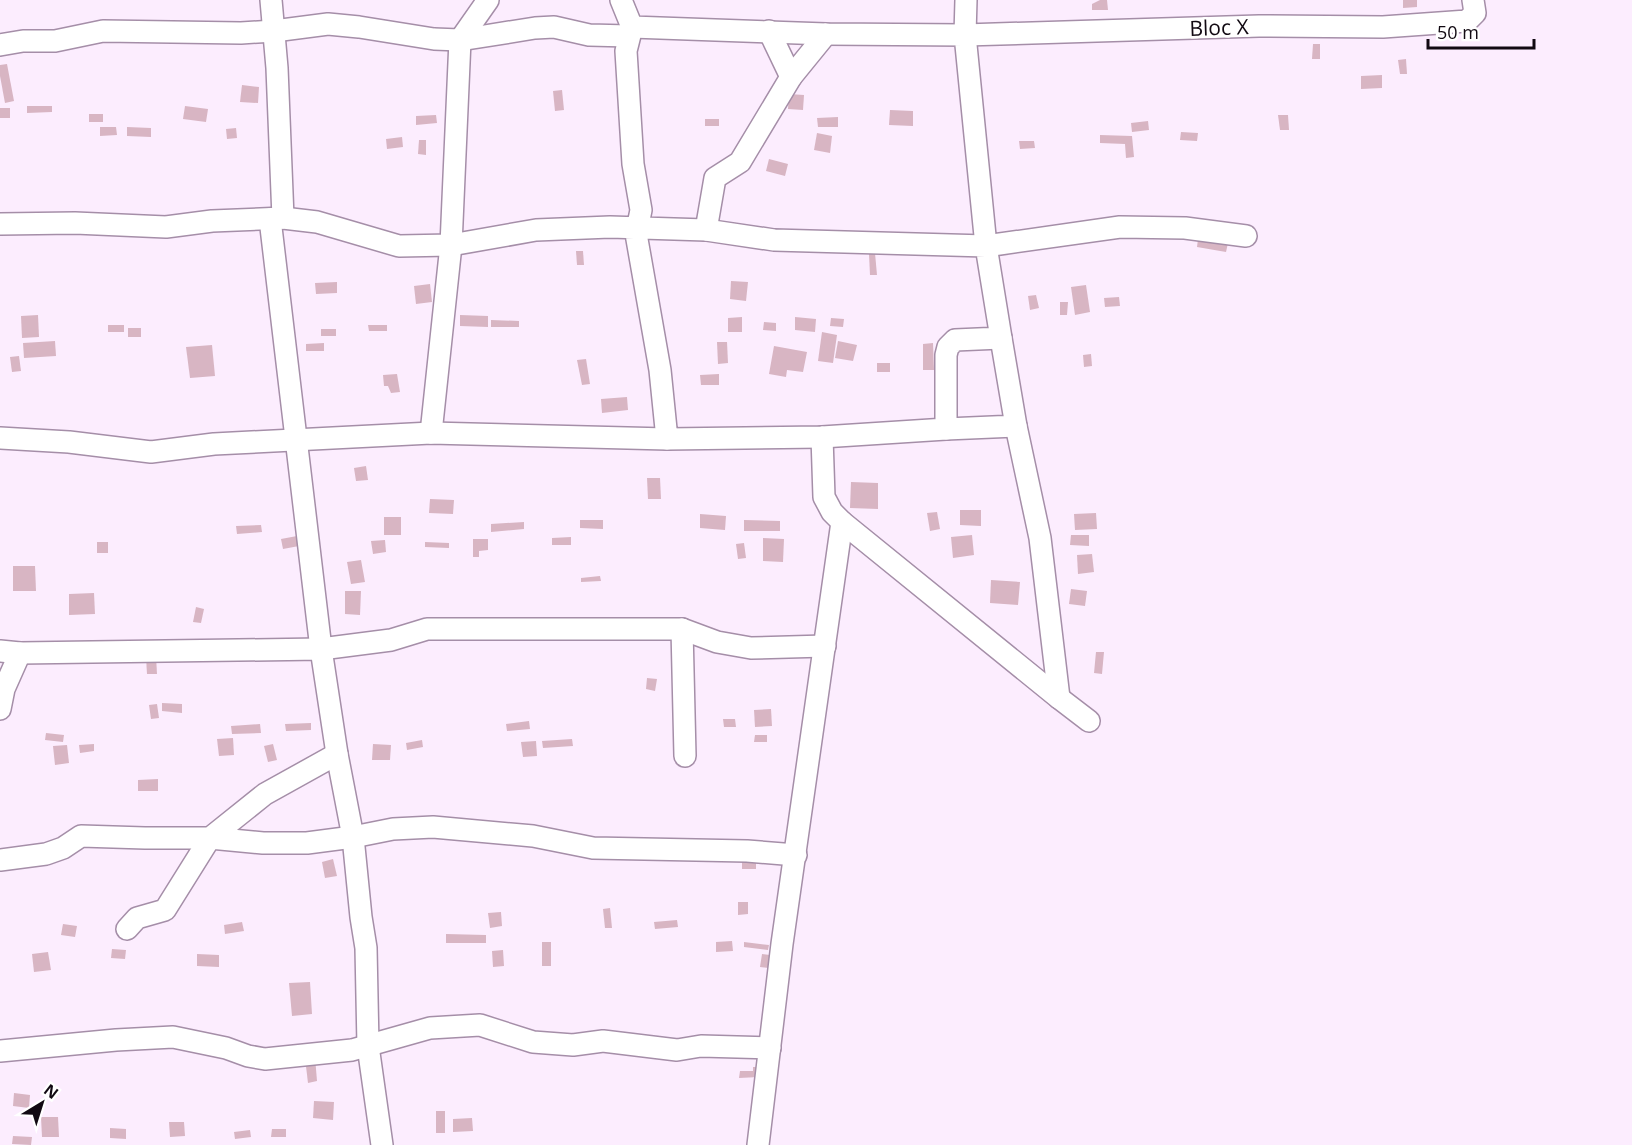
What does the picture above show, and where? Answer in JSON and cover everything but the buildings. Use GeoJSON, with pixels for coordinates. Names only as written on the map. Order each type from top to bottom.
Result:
{"type":"FeatureCollection","features":[{"type":"Feature","properties":{"kind":"street"},"geometry":{"type":"LineString","coordinates":[[271,0],[274,31],[276,218],[296,439],[321,649],[337,754],[353,837],[366,948],[368,1046],[382,1145]]}},
{"type":"Feature","properties":{"kind":"street"},"geometry":{"type":"LineString","coordinates":[[431,433],[451,245],[460,40],[488,0]]}},
{"type":"Feature","properties":{"kind":"street"},"geometry":{"type":"LineString","coordinates":[[621,0],[631,32],[627,51],[627,76],[633,164],[641,210],[635,228],[660,370],[667,439]]}},
{"type":"Feature","properties":{"kind":"street"},"geometry":{"type":"LineString","coordinates":[[966,0],[965,35],[986,246],[1016,426],[1040,538],[1059,699]]}},
{"type":"Feature","properties":{"kind":"street","name":"Bloc X"},"geometry":{"type":"LineString","coordinates":[[0,45],[56,41],[103,30],[241,33],[328,24],[435,39],[460,40],[554,27],[589,35],[631,32],[769,31],[826,34],[965,35],[1259,26],[1383,27],[1467,21],[1472,9]]}},
{"type":"Feature","properties":{"kind":"street"},"geometry":{"type":"LineString","coordinates":[[769,31],[791,77]]}},
{"type":"Feature","properties":{"kind":"street"},"geometry":{"type":"LineString","coordinates":[[706,230],[715,178],[740,162],[791,77],[826,34]]}},
{"type":"Feature","properties":{"kind":"street"},"geometry":{"type":"LineString","coordinates":[[0,224],[75,223],[151,227],[276,218],[317,222],[399,246],[451,245],[536,230],[635,228],[706,230],[774,240],[986,246],[1120,227],[1185,228],[1246,236]]}},
{"type":"Feature","properties":{"kind":"street"},"geometry":{"type":"LineString","coordinates":[[946,429],[946,355],[948,347],[956,340],[1001,338]]}},
{"type":"Feature","properties":{"kind":"street"},"geometry":{"type":"LineString","coordinates":[[0,438],[69,442],[151,452],[214,444],[431,433],[667,439],[822,437],[1016,426]]}},
{"type":"Feature","properties":{"kind":"street"},"geometry":{"type":"LineString","coordinates":[[822,437],[824,497],[832,512],[1059,699],[1089,721]]}},
{"type":"Feature","properties":{"kind":"street"},"geometry":{"type":"LineString","coordinates":[[758,1145],[782,944],[842,522]]}},
{"type":"Feature","properties":{"kind":"street"},"geometry":{"type":"LineString","coordinates":[[0,709],[10,652],[321,649],[391,640],[427,629],[682,629],[717,642],[751,648],[825,646]]}},
{"type":"Feature","properties":{"kind":"street"},"geometry":{"type":"LineString","coordinates":[[682,629],[685,756]]}},
{"type":"Feature","properties":{"kind":"street"},"geometry":{"type":"LineString","coordinates":[[128,929],[137,918],[165,910],[210,838],[265,794],[337,754]]}},
{"type":"Feature","properties":{"kind":"street"},"geometry":{"type":"LineString","coordinates":[[0,860],[46,854],[63,848],[81,836],[210,838],[263,843],[307,843],[393,829],[432,827],[533,836],[593,848],[747,851],[796,855]]}},
{"type":"Feature","properties":{"kind":"street"},"geometry":{"type":"LineString","coordinates":[[0,1052],[116,1040],[173,1038],[266,1059],[352,1050],[430,1028],[480,1025],[486,1025],[533,1042],[573,1045],[603,1041],[676,1050],[701,1046],[770,1048]]}},
{"type":"Feature","properties":{"kind":"street"},"geometry":{"type":"LineString","coordinates":[[0,1038],[0,1059]]}}]}
